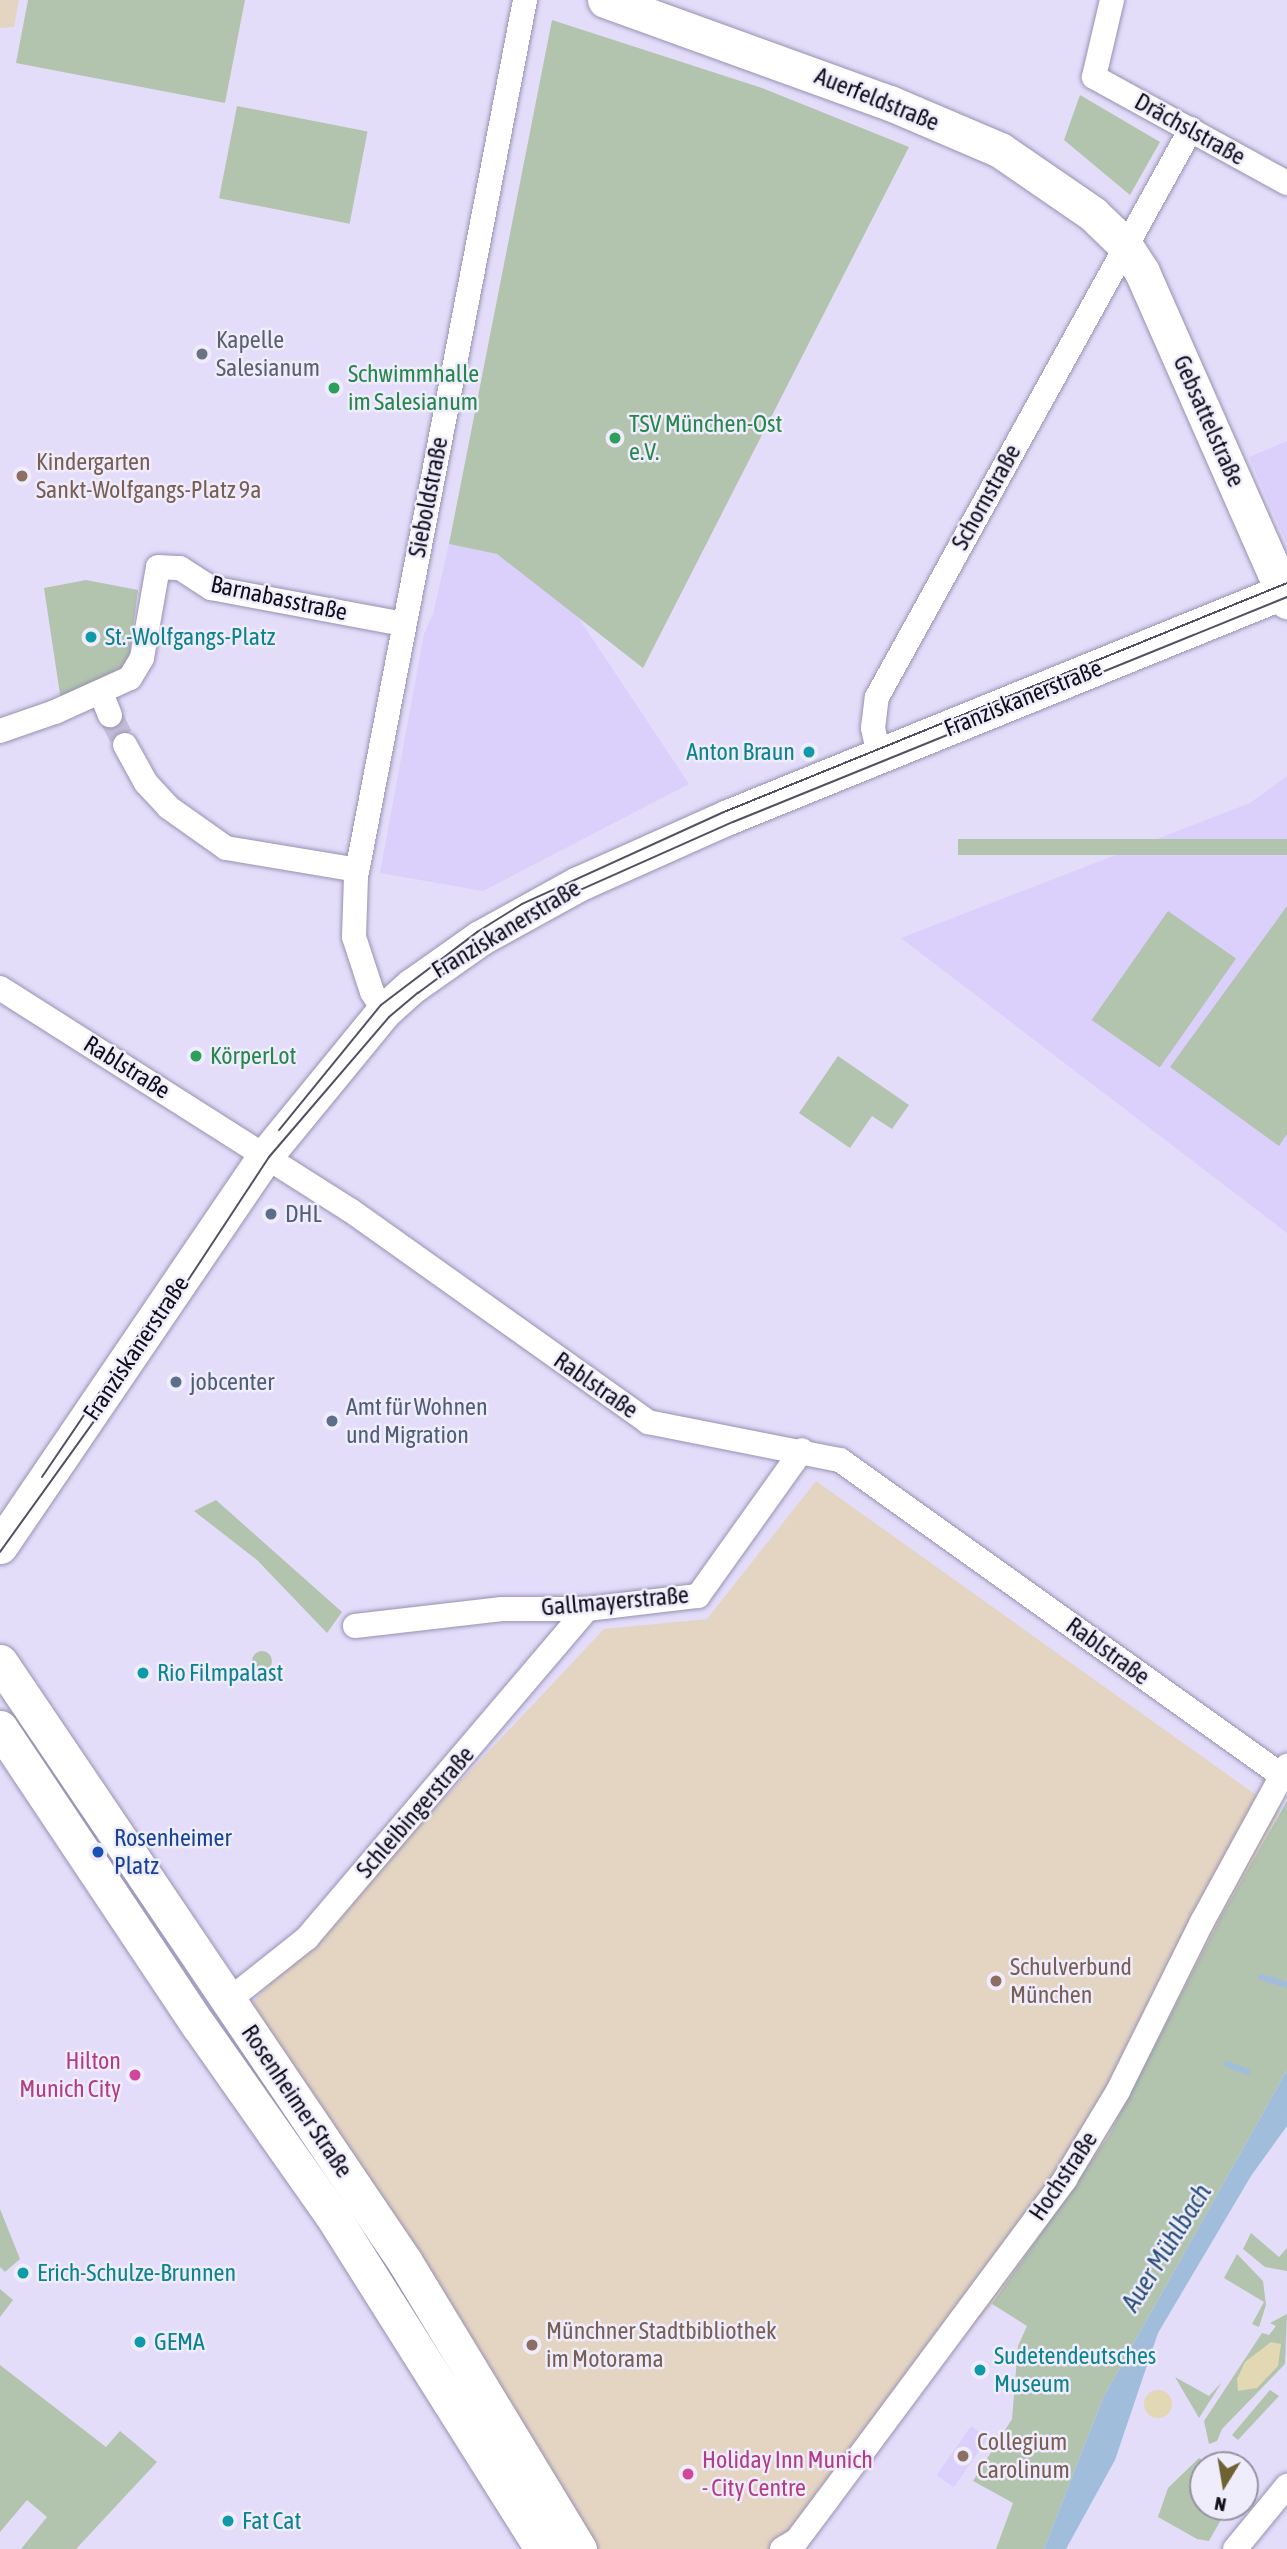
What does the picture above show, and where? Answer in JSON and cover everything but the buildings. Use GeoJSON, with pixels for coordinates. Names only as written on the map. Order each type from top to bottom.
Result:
{"type":"FeatureCollection","features":[{"type":"Feature","properties":{"kind":"main road","name":"Auerfeldstraße"},"geometry":{"type":"LineString","coordinates":[[605,0],[890,103],[1000,150],[1076,200],[1124,244]]}},
{"type":"Feature","properties":{"kind":"main road","name":"Gebsattelstraße"},"geometry":{"type":"LineString","coordinates":[[1124,244],[1142,272],[1286,594]]}},
{"type":"Feature","properties":{"kind":"main road","name":"Franziskanerstraße"},"geometry":{"type":"LineString","coordinates":[[0,1546],[266,1155],[384,1011],[480,938],[578,884],[879,756],[1286,594]]}},
{"type":"Feature","properties":{"kind":"main road","name":"Rosenheimer Straße"},"geometry":{"type":"LineString","coordinates":[[0,1662],[405,2262],[579,2549]]}},
{"type":"Feature","properties":{"kind":"main road","name":"Rosenheimer Straße"},"geometry":{"type":"LineString","coordinates":[[1,1731],[199,2026],[331,2215],[542,2549]]}},
{"type":"Feature","properties":{"kind":"street","name":"Sieboldstraße"},"geometry":{"type":"LineString","coordinates":[[384,1011],[372,992],[354,937],[357,870],[524,0]]}},
{"type":"Feature","properties":{"kind":"street","name":"Drächslstraße"},"geometry":{"type":"LineString","coordinates":[[1112,0],[1096,76],[1287,183]]}},
{"type":"Feature","properties":{"kind":"street","name":"Schornstraße"},"geometry":{"type":"LineString","coordinates":[[879,756],[873,728],[877,697],[1124,244],[1191,129]]}},
{"type":"Feature","properties":{"kind":"street","name":"Barnabasstraße"},"geometry":{"type":"LineString","coordinates":[[0,731],[105,704],[139,668],[158,567],[180,568],[211,588],[403,624]]}},
{"type":"Feature","properties":{"kind":"street"},"geometry":{"type":"LineString","coordinates":[[125,745],[146,783],[168,807],[226,848],[357,870]]}},
{"type":"Feature","properties":{"kind":"street","name":"Rablstraße"},"geometry":{"type":"LineString","coordinates":[[0,988],[266,1155],[648,1422],[802,1450],[841,1460],[1284,1770]]}},
{"type":"Feature","properties":{"kind":"street","name":"Gallmayerstraße"},"geometry":{"type":"LineString","coordinates":[[355,1626],[502,1609],[587,1609],[698,1596],[802,1450]]}},
{"type":"Feature","properties":{"kind":"street","name":"Schleibingerstraße"},"geometry":{"type":"LineString","coordinates":[[229,2000],[307,1938],[587,1609]]}},
{"type":"Feature","properties":{"kind":"street","name":"Hochstraße"},"geometry":{"type":"LineString","coordinates":[[782,2549],[807,2526],[1065,2179],[1118,2091],[1284,1770]]}},
{"type":"Feature","properties":{"kind":"street"},"geometry":{"type":"LineString","coordinates":[[1236,2549],[1287,2486]]}},
{"type":"Feature","properties":{"kind":"shaded area"},"geometry":{"type":"Polygon","coordinates":[[[0,0],[19,0],[14,27],[0,28],[0,0]]]}},
{"type":"Feature","properties":{"kind":"shaded area"},"geometry":{"type":"Polygon","coordinates":[[[1287,441],[1287,544],[1249,457],[1287,441]]]}},
{"type":"Feature","properties":{"kind":"shaded area"},"geometry":{"type":"Polygon","coordinates":[[[449,544],[497,554],[574,611],[689,784],[483,891],[380,873],[424,634],[433,614],[449,544]]]}},
{"type":"Feature","properties":{"kind":"shaded area"},"geometry":{"type":"Polygon","coordinates":[[[1287,776],[1287,1233],[901,938],[1250,803],[1287,776]]]}},
{"type":"Feature","properties":{"kind":"shaded area"},"geometry":{"type":"Polygon","coordinates":[[[816,1481],[1280,1812],[1108,2137],[992,2304],[784,2549],[571,2549],[246,2009],[604,1629],[707,1619],[816,1481]]]}},
{"type":"Feature","properties":{"kind":"shaded area","name":"Collegium Carolinum"},"geometry":{"type":"Polygon","coordinates":[[[971,2426],[988,2438],[954,2487],[937,2475],[971,2426]]]}},
{"type":"Feature","properties":{"kind":"green space"},"geometry":{"type":"Polygon","coordinates":[[[28,0],[245,0],[225,103],[16,63],[28,0]]]}},
{"type":"Feature","properties":{"kind":"green space","name":"TSV München-Ost e.V."},"geometry":{"type":"Polygon","coordinates":[[[552,20],[762,88],[909,147],[643,668],[497,554],[449,544],[552,20]]]}},
{"type":"Feature","properties":{"kind":"green space"},"geometry":{"type":"Polygon","coordinates":[[[1080,95],[1160,142],[1130,195],[1064,140],[1080,95]]]}},
{"type":"Feature","properties":{"kind":"green space"},"geometry":{"type":"Polygon","coordinates":[[[237,106],[368,131],[350,224],[219,198],[237,106]]]}},
{"type":"Feature","properties":{"kind":"green space"},"geometry":{"type":"Polygon","coordinates":[[[86,580],[138,590],[128,665],[61,701],[44,588],[86,580]]]}},
{"type":"Feature","properties":{"kind":"green space"},"geometry":{"type":"Polygon","coordinates":[[[958,839],[1287,839],[1287,855],[958,855],[958,839]]]}},
{"type":"Feature","properties":{"kind":"green space"},"geometry":{"type":"Polygon","coordinates":[[[1287,906],[1287,1134],[1279,1146],[1170,1067],[1287,906]]]}},
{"type":"Feature","properties":{"kind":"green space"},"geometry":{"type":"Polygon","coordinates":[[[1168,911],[1236,959],[1160,1068],[1092,1020],[1168,911]]]}},
{"type":"Feature","properties":{"kind":"green space"},"geometry":{"type":"Polygon","coordinates":[[[838,1056],[909,1105],[892,1129],[872,1116],[850,1148],[799,1113],[838,1056]]]}},
{"type":"Feature","properties":{"kind":"green space"},"geometry":{"type":"Polygon","coordinates":[[[216,1500],[342,1612],[327,1633],[257,1560],[194,1511],[216,1500]]]}},
{"type":"Feature","properties":{"kind":"green space"},"geometry":{"type":"Polygon","coordinates":[[[262,1651],[269,1654],[272,1661],[269,1668],[262,1671],[255,1668],[252,1661],[255,1654],[262,1651]]]}},
{"type":"Feature","properties":{"kind":"green space"},"geometry":{"type":"Polygon","coordinates":[[[1287,1801],[1287,2070],[1103,2398],[1044,2549],[996,2549],[1013,2503],[973,2481],[1012,2419],[1018,2346],[1027,2326],[992,2304],[1108,2137],[1221,1917],[1287,1801]]]}},
{"type":"Feature","properties":{"kind":"green space"},"geometry":{"type":"Polygon","coordinates":[[[0,2209],[20,2259],[5,2272],[0,2267],[0,2209]]]}},
{"type":"Feature","properties":{"kind":"green space"},"geometry":{"type":"Polygon","coordinates":[[[1251,2233],[1279,2257],[1287,2248],[1287,2271],[1265,2267],[1243,2249],[1251,2233]]]}},
{"type":"Feature","properties":{"kind":"green space"},"geometry":{"type":"Polygon","coordinates":[[[1237,2254],[1263,2281],[1266,2305],[1259,2327],[1252,2324],[1264,2302],[1224,2278],[1237,2254]]]}},
{"type":"Feature","properties":{"kind":"green space"},"geometry":{"type":"Polygon","coordinates":[[[0,2289],[13,2300],[0,2317],[0,2289]]]}},
{"type":"Feature","properties":{"kind":"green space"},"geometry":{"type":"Polygon","coordinates":[[[1287,2314],[1285,2364],[1222,2429],[1217,2441],[1209,2444],[1204,2421],[1262,2333],[1269,2335],[1276,2326],[1270,2323],[1287,2314]]]}},
{"type":"Feature","properties":{"kind":"green space"},"geometry":{"type":"Polygon","coordinates":[[[0,2365],[106,2447],[120,2431],[157,2462],[76,2549],[21,2549],[47,2517],[27,2500],[0,2532],[0,2365]]]}},
{"type":"Feature","properties":{"kind":"green space"},"geometry":{"type":"Polygon","coordinates":[[[1175,2377],[1209,2396],[1222,2382],[1199,2418],[1175,2377]]]}},
{"type":"Feature","properties":{"kind":"green space"},"geometry":{"type":"Polygon","coordinates":[[[1270,2390],[1279,2396],[1238,2440],[1232,2435],[1270,2390]]]}},
{"type":"Feature","properties":{"kind":"green space"},"geometry":{"type":"Polygon","coordinates":[[[1189,2468],[1189,2521],[1220,2521],[1209,2541],[1197,2539],[1158,2517],[1168,2488],[1189,2468]]]}},
{"type":"Feature","properties":{"kind":"sand"},"geometry":{"type":"Polygon","coordinates":[[[1271,2342],[1281,2344],[1278,2366],[1257,2388],[1238,2391],[1237,2379],[1245,2362],[1271,2342]]]}},
{"type":"Feature","properties":{"kind":"sand"},"geometry":{"type":"Polygon","coordinates":[[[1158,2390],[1168,2394],[1172,2404],[1168,2414],[1158,2418],[1148,2414],[1144,2404],[1148,2394],[1158,2390]]]}},
{"type":"Feature","properties":{"kind":"water"},"geometry":{"type":"Polygon","coordinates":[[[1287,2070],[1287,2126],[1251,2176],[1158,2333],[1115,2460],[1066,2549],[1044,2549],[1103,2398],[1287,2070]]]}},
{"type":"Feature","properties":{"kind":"waterway"},"geometry":{"type":"LineString","coordinates":[[1261,1977],[1287,1985]]}},
{"type":"Feature","properties":{"kind":"waterway"},"geometry":{"type":"LineString","coordinates":[[1227,2064],[1248,2072]]}},
{"type":"Feature","properties":{"kind":"tunnel"},"geometry":{"type":"LineString","coordinates":[[110,715],[125,745]]}},
{"type":"Feature","properties":{"kind":"tram line"},"geometry":{"type":"LineString","coordinates":[[279,1130],[381,1005],[477,932],[522,904],[724,812],[1287,583]]}},
{"type":"Feature","properties":{"kind":"tram line"},"geometry":{"type":"LineString","coordinates":[[0,1552],[112,1396],[269,1157],[389,1017],[484,944],[580,890],[733,822],[1287,597]]}},
{"type":"Feature","properties":{"kind":"tram line"},"geometry":{"type":"LineString","coordinates":[[42,1477],[174,1283]]}},
{"type":"Feature","properties":{"kind":"place","name":"Kapelle Salesianum"},"geometry":{"type":"Point","coordinates":[202,354]}},
{"type":"Feature","properties":{"kind":"place","name":"Schwimmhalle im Salesianum"},"geometry":{"type":"Point","coordinates":[334,388]}},
{"type":"Feature","properties":{"kind":"place","name":"TSV München-Ost e.V."},"geometry":{"type":"Point","coordinates":[615,438]}},
{"type":"Feature","properties":{"kind":"place","name":"Kindergarten Sankt-Wolfgangs-Platz 9a"},"geometry":{"type":"Point","coordinates":[22,476]}},
{"type":"Feature","properties":{"kind":"place","name":"St.-Wolfgangs-Platz"},"geometry":{"type":"Point","coordinates":[91,637]}},
{"type":"Feature","properties":{"kind":"place","name":"Anton Braun"},"geometry":{"type":"Point","coordinates":[809,752]}},
{"type":"Feature","properties":{"kind":"place","name":"KörperLot"},"geometry":{"type":"Point","coordinates":[196,1056]}},
{"type":"Feature","properties":{"kind":"place","name":"DHL"},"geometry":{"type":"Point","coordinates":[271,1214]}},
{"type":"Feature","properties":{"kind":"place","name":"jobcenter"},"geometry":{"type":"Point","coordinates":[176,1382]}},
{"type":"Feature","properties":{"kind":"place","name":"Amt für Wohnen und Migration"},"geometry":{"type":"Point","coordinates":[332,1421]}},
{"type":"Feature","properties":{"kind":"place","name":"Rio Filmpalast"},"geometry":{"type":"Point","coordinates":[143,1673]}},
{"type":"Feature","properties":{"kind":"place","name":"Rosenheimer Platz"},"geometry":{"type":"Point","coordinates":[98,1852]}},
{"type":"Feature","properties":{"kind":"place","name":"Schulverbund München"},"geometry":{"type":"Point","coordinates":[996,1981]}},
{"type":"Feature","properties":{"kind":"place","name":"Hilton Munich City"},"geometry":{"type":"Point","coordinates":[135,2075]}},
{"type":"Feature","properties":{"kind":"place","name":"Erich-Schulze-Brunnen"},"geometry":{"type":"Point","coordinates":[23,2273]}},
{"type":"Feature","properties":{"kind":"place","name":"GEMA"},"geometry":{"type":"Point","coordinates":[140,2342]}},
{"type":"Feature","properties":{"kind":"place","name":"Münchner Stadtbibliothek im Motorama"},"geometry":{"type":"Point","coordinates":[532,2345]}},
{"type":"Feature","properties":{"kind":"place","name":"Sudetendeutsches Museum"},"geometry":{"type":"Point","coordinates":[980,2370]}},
{"type":"Feature","properties":{"kind":"place","name":"Collegium Carolinum"},"geometry":{"type":"Point","coordinates":[963,2456]}},
{"type":"Feature","properties":{"kind":"place","name":"Holiday Inn Munich - City Centre"},"geometry":{"type":"Point","coordinates":[688,2474]}},
{"type":"Feature","properties":{"kind":"place","name":"Fat Cat"},"geometry":{"type":"Point","coordinates":[228,2521]}},
{"type":"Feature","properties":{"kind":"water label","name":"Auer Mühlbach"},"geometry":{"type":"Point","coordinates":[1167,2248]}}]}
